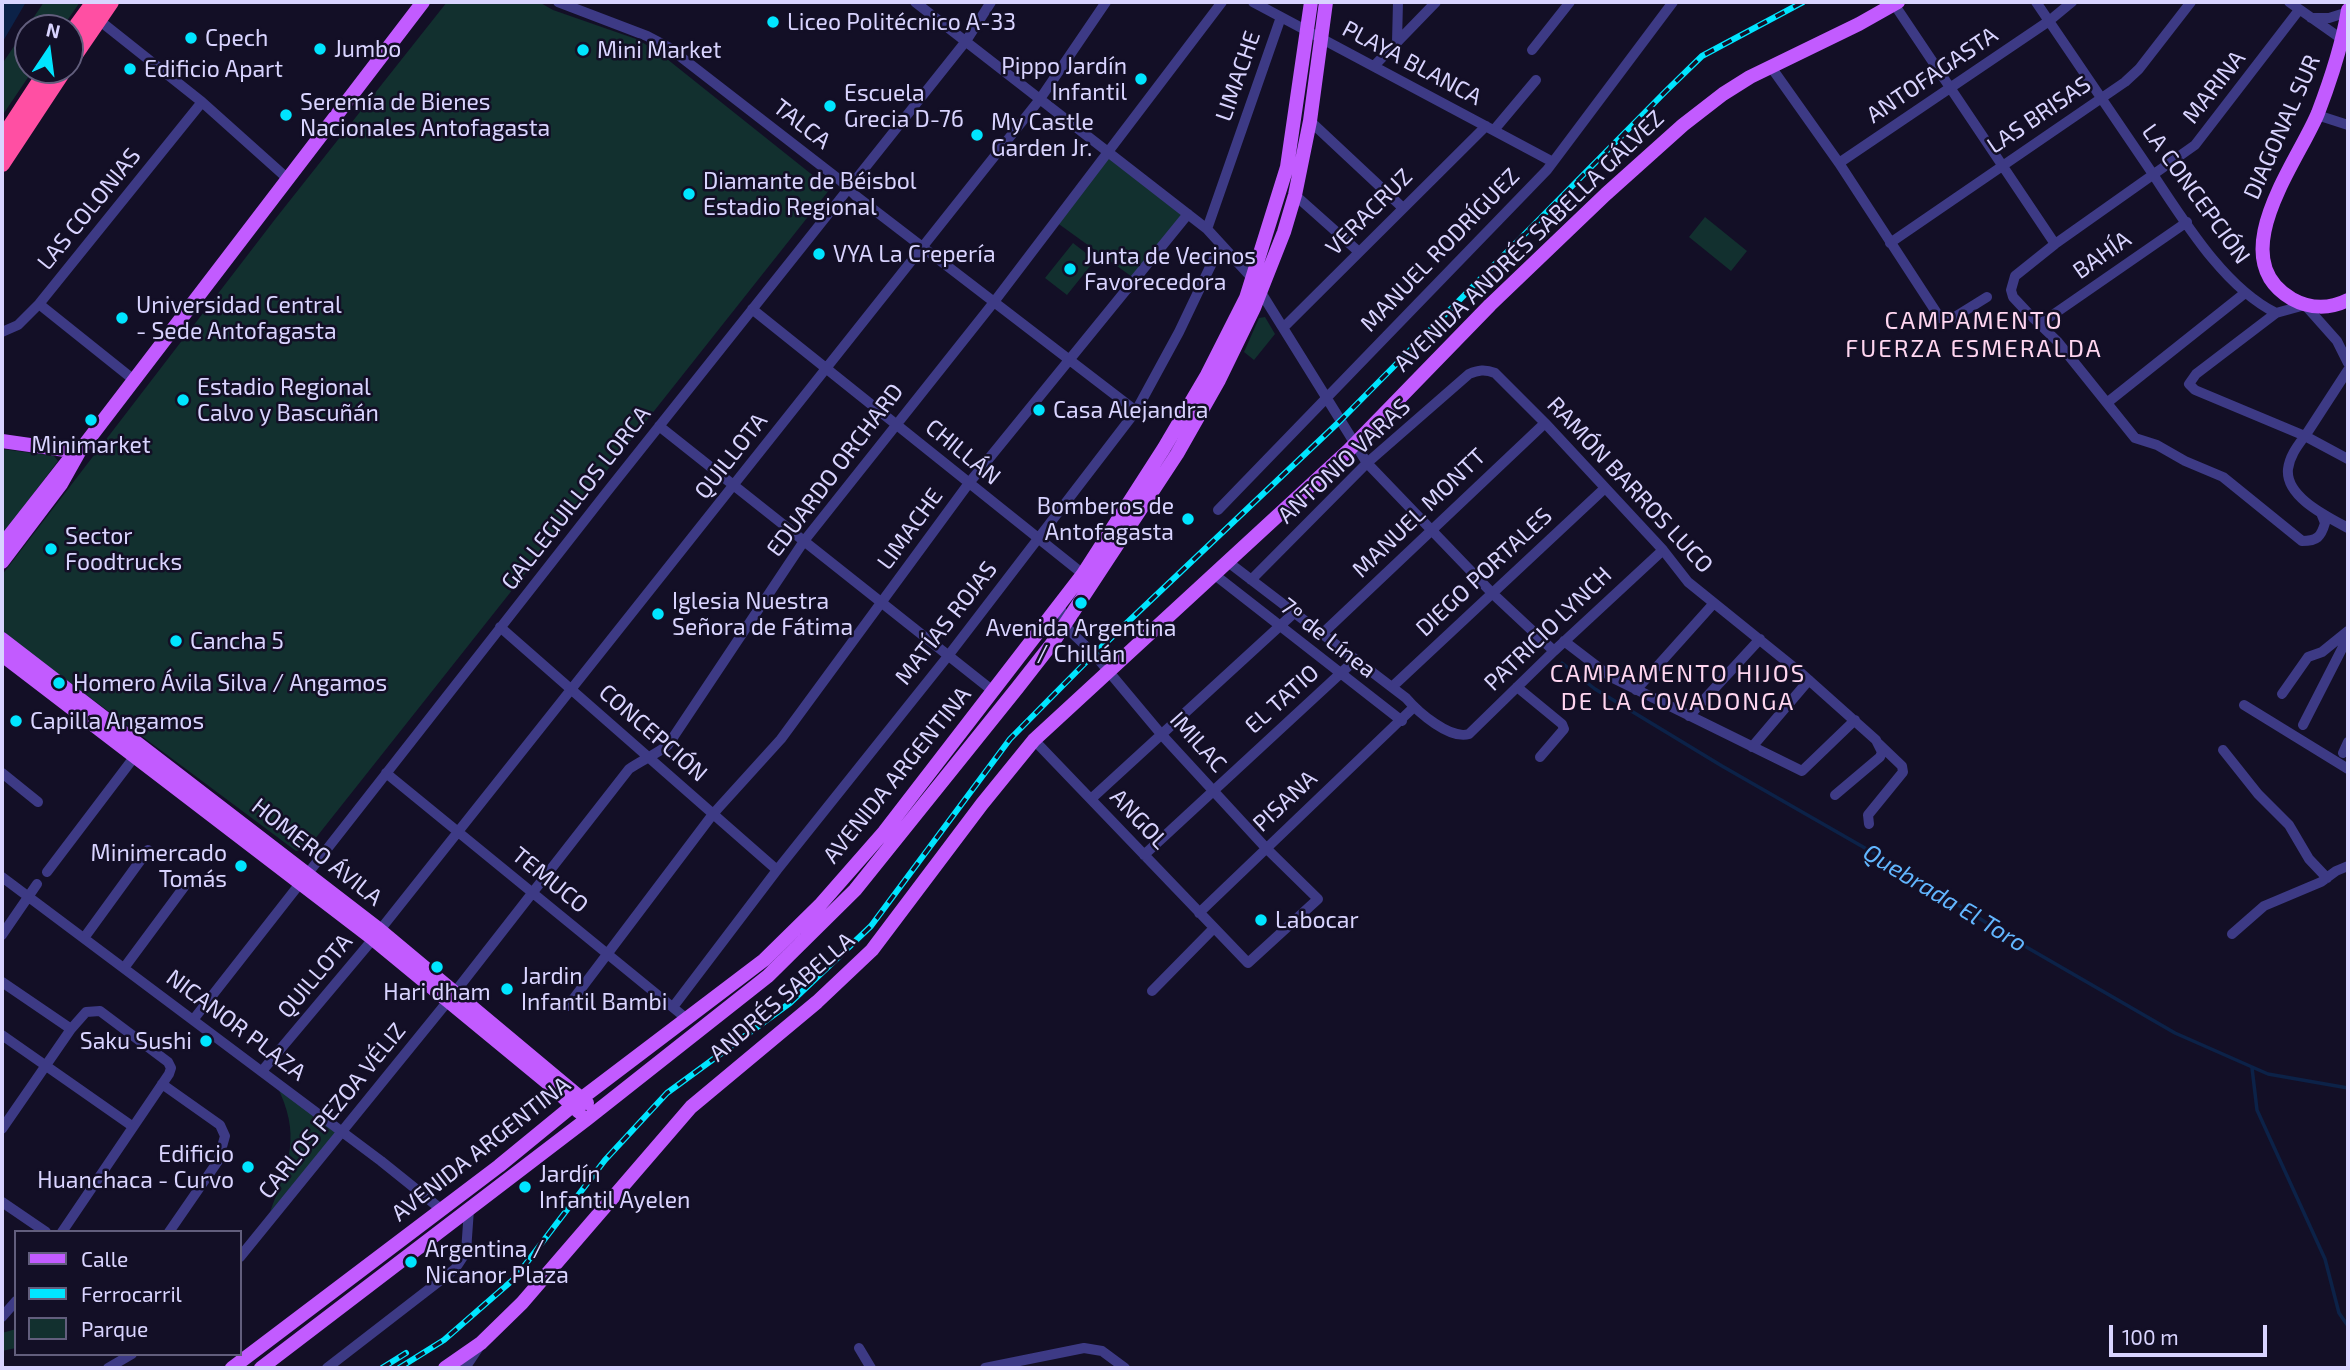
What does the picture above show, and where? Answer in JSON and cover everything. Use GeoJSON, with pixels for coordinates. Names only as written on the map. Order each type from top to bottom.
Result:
{"type":"FeatureCollection","features":[{"type":"Feature","properties":{"kind":"highway"},"geometry":{"type":"LineString","coordinates":[[84,31],[93,11],[111,2]]}},
{"type":"Feature","properties":{"kind":"highway"},"geometry":{"type":"LineString","coordinates":[[2,139],[38,84]]}},
{"type":"Feature","properties":{"kind":"highway"},"geometry":{"type":"LineString","coordinates":[[2,164],[55,84]]}},
{"type":"Feature","properties":{"kind":"main road"},"geometry":{"type":"LineString","coordinates":[[2,562],[61,484],[79,452],[423,2]]}},
{"type":"Feature","properties":{"kind":"main road","name":"AVENIDA ARGENTINA"},"geometry":{"type":"LineString","coordinates":[[232,1368],[442,1210],[577,1102],[764,960],[820,905],[884,832],[1083,574],[1164,448],[1207,375],[1246,298],[1287,167],[1311,2]]}},
{"type":"Feature","properties":{"kind":"main road","name":"AVENIDA ARGENTINA"},"geometry":{"type":"LineString","coordinates":[[261,1368],[768,976],[828,918],[887,852],[1033,669],[1065,625],[1177,454],[1219,380],[1261,294],[1295,195],[1310,121],[1326,2]]}},
{"type":"Feature","properties":{"kind":"main road","name":"AVENIDA ANDRÉS SABELLA GÁLVEZ"},"geometry":{"type":"LineString","coordinates":[[1228,562],[1355,444],[1490,305],[1614,186],[1703,108],[1749,77],[1896,3]]}},
{"type":"Feature","properties":{"kind":"main road","name":"DIAGONAL SUR"},"geometry":{"type":"LineString","coordinates":[[2305,305],[2280,290],[2267,271],[2262,248],[2266,221],[2317,115],[2344,48],[2348,11]]}},
{"type":"Feature","properties":{"kind":"main road"},"geometry":{"type":"LineString","coordinates":[[2305,305],[2329,306],[2348,300]]}},
{"type":"Feature","properties":{"kind":"main road"},"geometry":{"type":"LineString","coordinates":[[2,441],[79,452]]}},
{"type":"Feature","properties":{"kind":"main road"},"geometry":{"type":"LineString","coordinates":[[2,545],[54,477],[79,452]]}},
{"type":"Feature","properties":{"kind":"main road","name":"ANDRÉS SABELLA"},"geometry":{"type":"LineString","coordinates":[[445,1368],[481,1343],[547,1277],[684,1114],[741,1063],[833,989],[872,950],[975,813],[1034,740],[1228,562]]}},
{"type":"Feature","properties":{"kind":"main road","name":"HOMERO ÁVILA"},"geometry":{"type":"LineString","coordinates":[[2,639],[377,935],[591,1115]]}},
{"type":"Feature","properties":{"kind":"main road","name":"HOMERO ÁVILA"},"geometry":{"type":"LineString","coordinates":[[2,654],[135,756],[303,877]]}},
{"type":"Feature","properties":{"kind":"street","name":"TALCA"},"geometry":{"type":"LineString","coordinates":[[558,2],[647,36],[668,47],[923,248],[1136,411]]}},
{"type":"Feature","properties":{"kind":"street"},"geometry":{"type":"LineString","coordinates":[[915,2],[1207,229],[1252,278],[1367,463],[1492,593],[1554,651]]}},
{"type":"Feature","properties":{"kind":"street","name":"GALLEGUILLOS LORCA"},"geometry":{"type":"LineString","coordinates":[[193,1020],[500,627],[966,41],[991,2]]}},
{"type":"Feature","properties":{"kind":"street","name":"QUILLOTA"},"geometry":{"type":"LineString","coordinates":[[262,1071],[377,935],[923,248],[1040,99],[1106,2]]}},
{"type":"Feature","properties":{"kind":"street","name":"EDUARDO ORCHARD"},"geometry":{"type":"LineString","coordinates":[[452,996],[531,891],[629,769],[668,746],[804,541],[994,302],[1222,2]]}},
{"type":"Feature","properties":{"kind":"street","name":"PLAYA BLANCA"},"geometry":{"type":"LineString","coordinates":[[1253,2],[1551,161]]}},
{"type":"Feature","properties":{"kind":"street"},"geometry":{"type":"LineString","coordinates":[[1397,42],[1398,2]]}},
{"type":"Feature","properties":{"kind":"street"},"geometry":{"type":"LineString","coordinates":[[1374,66],[1436,2]]}},
{"type":"Feature","properties":{"kind":"street"},"geometry":{"type":"LineString","coordinates":[[1532,50],[1570,2]]}},
{"type":"Feature","properties":{"kind":"street","name":"MANUEL RODRÍGUEZ"},"geometry":{"type":"LineString","coordinates":[[1217,510],[1547,170],[1551,161],[1673,2]]}},
{"type":"Feature","properties":{"kind":"street","name":"LA CONCEPCIÓN"},"geometry":{"type":"LineString","coordinates":[[2036,2],[2154,175],[2220,266],[2259,305],[2276,313]]}},
{"type":"Feature","properties":{"kind":"street","name":"ANTOFAGASTA"},"geometry":{"type":"LineString","coordinates":[[1839,163],[1952,88],[2073,2]]}},
{"type":"Feature","properties":{"kind":"street","name":"LAS BRISAS"},"geometry":{"type":"LineString","coordinates":[[1890,243],[2133,75],[2191,2]]}},
{"type":"Feature","properties":{"kind":"street"},"geometry":{"type":"LineString","coordinates":[[2289,2],[2344,48]]}},
{"type":"Feature","properties":{"kind":"street"},"geometry":{"type":"LineString","coordinates":[[1896,3],[1923,50],[1952,88],[2055,244]]}},
{"type":"Feature","properties":{"kind":"street","name":"MARINA"},"geometry":{"type":"LineString","coordinates":[[2040,323],[2013,297],[2011,290],[2015,276],[2055,244],[2188,152],[2202,138],[2299,10]]}},
{"type":"Feature","properties":{"kind":"street"},"geometry":{"type":"LineString","coordinates":[[93,11],[202,102],[288,179]]}},
{"type":"Feature","properties":{"kind":"street"},"geometry":{"type":"LineString","coordinates":[[2311,18],[2329,18],[2348,11]]}},
{"type":"Feature","properties":{"kind":"street","name":"LIMACHE"},"geometry":{"type":"LineString","coordinates":[[1207,229],[1281,17]]}},
{"type":"Feature","properties":{"kind":"street"},"geometry":{"type":"LineString","coordinates":[[1771,67],[1839,163],[1940,318],[1950,320],[1987,297]]}},
{"type":"Feature","properties":{"kind":"street","name":"VERACRUZ"},"geometry":{"type":"LineString","coordinates":[[1283,328],[1536,80]]}},
{"type":"Feature","properties":{"kind":"street","name":"LAS COLONIAS"},"geometry":{"type":"LineString","coordinates":[[2,332],[18,325],[40,304],[202,102]]}},
{"type":"Feature","properties":{"kind":"street"},"geometry":{"type":"LineString","coordinates":[[2317,115],[2348,124]]}},
{"type":"Feature","properties":{"kind":"street"},"geometry":{"type":"LineString","coordinates":[[1310,121],[1403,208]]}},
{"type":"Feature","properties":{"kind":"street"},"geometry":{"type":"LineString","coordinates":[[1295,195],[1359,252]]}},
{"type":"Feature","properties":{"kind":"street","name":"LIMACHE"},"geometry":{"type":"LineString","coordinates":[[568,1006],[713,814],[782,739],[969,483],[1188,214]]}},
{"type":"Feature","properties":{"kind":"street","name":"BAHÍA"},"geometry":{"type":"LineString","coordinates":[[2040,323],[2187,222]]}},
{"type":"Feature","properties":{"kind":"street","name":"MATÍAS ROJAS"},"geometry":{"type":"LineString","coordinates":[[673,1007],[1136,411],[1179,332],[1221,244]]}},
{"type":"Feature","properties":{"kind":"street"},"geometry":{"type":"LineString","coordinates":[[2108,402],[2245,293]]}},
{"type":"Feature","properties":{"kind":"street"},"geometry":{"type":"LineString","coordinates":[[40,304],[134,380]]}},
{"type":"Feature","properties":{"kind":"street"},"geometry":{"type":"LineString","coordinates":[[2348,362],[2343,340],[2305,305],[2276,313],[2196,374],[2189,384],[2195,390],[2305,436],[2348,459]]}},
{"type":"Feature","properties":{"kind":"street","name":"CHILLÁN"},"geometry":{"type":"LineString","coordinates":[[752,310],[1083,574]]}},
{"type":"Feature","properties":{"kind":"street"},"geometry":{"type":"LineString","coordinates":[[2040,323],[2108,402],[2135,438],[2157,445],[2185,461],[2224,477],[2302,541],[2314,541],[2321,536],[2325,523],[2320,513]]}},
{"type":"Feature","properties":{"kind":"street","name":"RAMÓN BARROS LUCO"},"geometry":{"type":"LineString","coordinates":[[1469,374],[1476,370],[1494,373],[1545,423],[1663,550],[1688,582],[1809,680],[1902,766],[1903,772],[1867,815],[1869,824]]}},
{"type":"Feature","properties":{"kind":"street"},"geometry":{"type":"LineString","coordinates":[[2348,370],[2295,449],[2288,470],[2290,481],[2304,501],[2348,528]]}},
{"type":"Feature","properties":{"kind":"street","name":"ANTONIO VARAS"},"geometry":{"type":"LineString","coordinates":[[1251,580],[1367,463],[1469,374]]}},
{"type":"Feature","properties":{"kind":"street","name":"MANUEL MONTT"},"geometry":{"type":"LineString","coordinates":[[1322,634],[1545,423]]}},
{"type":"Feature","properties":{"kind":"street"},"geometry":{"type":"LineString","coordinates":[[659,426],[993,691]]}},
{"type":"Feature","properties":{"kind":"street","name":"DIEGO PORTALES"},"geometry":{"type":"LineString","coordinates":[[1392,687],[1605,488]]}},
{"type":"Feature","properties":{"kind":"street","name":"PATRICIO LYNCH"},"geometry":{"type":"LineString","coordinates":[[1414,707],[1452,735],[1461,737],[1469,734],[1564,641],[1663,550]]}},
{"type":"Feature","properties":{"kind":"street"},"geometry":{"type":"LineString","coordinates":[[1228,562],[1392,687],[1414,707],[1402,721]]}},
{"type":"Feature","properties":{"kind":"street","name":"7º de Línea"},"geometry":{"type":"LineString","coordinates":[[1214,575],[1402,721]]}},
{"type":"Feature","properties":{"kind":"street"},"geometry":{"type":"LineString","coordinates":[[1636,690],[1714,603]]}},
{"type":"Feature","properties":{"kind":"street","name":"IMILAC"},"geometry":{"type":"LineString","coordinates":[[1060,605],[1065,625],[1266,848],[1318,899],[1248,963]]}},
{"type":"Feature","properties":{"kind":"street"},"geometry":{"type":"LineString","coordinates":[[1091,799],[1294,613]]}},
{"type":"Feature","properties":{"kind":"street","name":"CONCEPCIÓN"},"geometry":{"type":"LineString","coordinates":[[500,627],[777,870]]}},
{"type":"Feature","properties":{"kind":"street"},"geometry":{"type":"LineString","coordinates":[[2283,694],[2308,657],[2322,652],[2348,631]]}},
{"type":"Feature","properties":{"kind":"street"},"geometry":{"type":"LineString","coordinates":[[2303,725],[2348,637]]}},
{"type":"Feature","properties":{"kind":"street"},"geometry":{"type":"LineString","coordinates":[[1689,716],[1760,639]]}},
{"type":"Feature","properties":{"kind":"street"},"geometry":{"type":"LineString","coordinates":[[1564,641],[1611,677],[1801,771],[1855,720]]}},
{"type":"Feature","properties":{"kind":"street","name":"EL TATIO"},"geometry":{"type":"LineString","coordinates":[[1144,855],[1355,660]]}},
{"type":"Feature","properties":{"kind":"street"},"geometry":{"type":"LineString","coordinates":[[1752,747],[1809,680]]}},
{"type":"Feature","properties":{"kind":"street"},"geometry":{"type":"LineString","coordinates":[[1517,687],[1562,724],[1564,729],[1540,757]]}},
{"type":"Feature","properties":{"kind":"street"},"geometry":{"type":"LineString","coordinates":[[2244,705],[2348,769]]}},
{"type":"Feature","properties":{"kind":"street","name":"PISANA"},"geometry":{"type":"LineString","coordinates":[[1199,913],[1402,721]]}},
{"type":"Feature","properties":{"kind":"street","name":"ANGOL"},"geometry":{"type":"LineString","coordinates":[[1034,740],[1248,963]]}},
{"type":"Feature","properties":{"kind":"street"},"geometry":{"type":"LineString","coordinates":[[2343,753],[2348,742]]}},
{"type":"Feature","properties":{"kind":"street"},"geometry":{"type":"LineString","coordinates":[[1835,795],[1880,757],[1880,744]]}},
{"type":"Feature","properties":{"kind":"street"},"geometry":{"type":"LineString","coordinates":[[2223,750],[2258,794],[2289,825],[2309,859],[2327,878]]}},
{"type":"Feature","properties":{"kind":"street"},"geometry":{"type":"LineString","coordinates":[[47,872],[135,756]]}},
{"type":"Feature","properties":{"kind":"street"},"geometry":{"type":"LineString","coordinates":[[2,773],[38,802]]}},
{"type":"Feature","properties":{"kind":"street","name":"TEMUCO"},"geometry":{"type":"LineString","coordinates":[[386,773],[687,1019]]}},
{"type":"Feature","properties":{"kind":"street"},"geometry":{"type":"LineString","coordinates":[[84,938],[148,850]]}},
{"type":"Feature","properties":{"kind":"street"},"geometry":{"type":"LineString","coordinates":[[2232,934],[2264,906],[2348,866]]}},
{"type":"Feature","properties":{"kind":"street","name":"NICANOR PLAZA"},"geometry":{"type":"LineString","coordinates":[[2,877],[262,1071],[442,1210]]}},
{"type":"Feature","properties":{"kind":"street"},"geometry":{"type":"LineString","coordinates":[[2,935],[37,884]]}},
{"type":"Feature","properties":{"kind":"street"},"geometry":{"type":"LineString","coordinates":[[124,968],[184,887]]}},
{"type":"Feature","properties":{"kind":"street"},"geometry":{"type":"LineString","coordinates":[[1152,991],[1213,929]]}},
{"type":"Feature","properties":{"kind":"street"},"geometry":{"type":"LineString","coordinates":[[2,982],[71,1029]]}},
{"type":"Feature","properties":{"kind":"street","name":"CARLOS PEZOA VÉLIZ"},"geometry":{"type":"LineString","coordinates":[[242,1255],[452,996]]}},
{"type":"Feature","properties":{"kind":"street"},"geometry":{"type":"LineString","coordinates":[[2,1129],[71,1029],[86,1012],[100,1011],[168,1062],[171,1068],[162,1084],[63,1230]]}},
{"type":"Feature","properties":{"kind":"street"},"geometry":{"type":"LineString","coordinates":[[2,1035],[132,1126]]}},
{"type":"Feature","properties":{"kind":"street"},"geometry":{"type":"LineString","coordinates":[[162,1084],[220,1125],[225,1136],[218,1161],[170,1230]]}},
{"type":"Feature","properties":{"kind":"street"},"geometry":{"type":"LineString","coordinates":[[2,1202],[43,1230]]}},
{"type":"Feature","properties":{"kind":"street"},"geometry":{"type":"LineString","coordinates":[[327,1368],[455,1269],[466,1252],[469,1209]]}},
{"type":"Feature","properties":{"kind":"street"},"geometry":{"type":"LineString","coordinates":[[2,1317],[14,1302]]}},
{"type":"Feature","properties":{"kind":"street"},"geometry":{"type":"LineString","coordinates":[[465,1368],[481,1343]]}},
{"type":"Feature","properties":{"kind":"street"},"geometry":{"type":"LineString","coordinates":[[859,1348],[871,1368]]}},
{"type":"Feature","properties":{"kind":"street"},"geometry":{"type":"LineString","coordinates":[[985,1368],[1014,1365],[1091,1348],[1102,1351],[1125,1368]]}},
{"type":"Feature","properties":{"kind":"street"},"geometry":{"type":"LineString","coordinates":[[108,1368],[129,1356]]}},
{"type":"Feature","properties":{"kind":"green space"},"geometry":{"type":"Polygon","coordinates":[[[44,2],[80,2],[72,14],[36,14],[44,2]]]}},
{"type":"Feature","properties":{"kind":"green space"},"geometry":{"type":"Polygon","coordinates":[[[447,2],[539,2],[553,10],[639,40],[667,59],[830,189],[307,849],[296,851],[2,632],[2,575],[276,218],[447,2]]]}},
{"type":"Feature","properties":{"kind":"green space"},"geometry":{"type":"Polygon","coordinates":[[[14,46],[14,84],[24,84],[2,116],[2,64],[14,46]]]}},
{"type":"Feature","properties":{"kind":"green space"},"geometry":{"type":"Polygon","coordinates":[[[1109,153],[1188,214],[1135,279],[1056,222],[1109,153]]]}},
{"type":"Feature","properties":{"kind":"green space"},"geometry":{"type":"Polygon","coordinates":[[[1705,217],[1747,251],[1731,271],[1689,237],[1705,217]]]}},
{"type":"Feature","properties":{"kind":"green space","name":"Junta de Vecinos Favorecedora"},"geometry":{"type":"Polygon","coordinates":[[[1073,243],[1095,260],[1067,295],[1045,278],[1073,243]]]}},
{"type":"Feature","properties":{"kind":"green space"},"geometry":{"type":"Polygon","coordinates":[[[1265,317],[1275,334],[1254,360],[1244,352],[1259,318],[1265,317]]]}},
{"type":"Feature","properties":{"kind":"green space"},"geometry":{"type":"Polygon","coordinates":[[[2,449],[54,456],[58,461],[2,536],[2,449]]]}},
{"type":"Feature","properties":{"kind":"green space"},"geometry":{"type":"Polygon","coordinates":[[[276,1084],[338,1131],[270,1212],[283,1178],[291,1134],[284,1102],[276,1084]]]}},
{"type":"Feature","properties":{"kind":"green space"},"geometry":{"type":"Polygon","coordinates":[[[14,1330],[14,1348],[2,1351],[2,1333],[14,1330]]]}},
{"type":"Feature","properties":{"kind":"water"},"geometry":{"type":"Polygon","coordinates":[[[2,2],[26,2],[19,14],[14,14],[14,22],[2,43],[2,2]]]}},
{"type":"Feature","properties":{"kind":"waterway","name":"Quebrada El Toro"},"geometry":{"type":"LineString","coordinates":[[1562,663],[1595,689],[1722,766],[1898,867],[2009,937],[2175,1033],[2268,1074],[2348,1088]]}},
{"type":"Feature","properties":{"kind":"waterway"},"geometry":{"type":"LineString","coordinates":[[2252,1068],[2257,1110],[2325,1259],[2339,1313],[2348,1326]]}},
{"type":"Feature","properties":{"kind":"railway"},"geometry":{"type":"LineString","coordinates":[[399,1368],[444,1340],[515,1278],[605,1160],[667,1093],[790,1003],[871,926],[1010,739],[1094,654],[1341,420],[1666,91],[1702,56],[1803,2]]}},
{"type":"Feature","properties":{"kind":"railway"},"geometry":{"type":"LineString","coordinates":[[382,1368],[406,1353]]}},
{"type":"Feature","properties":{"kind":"place","name":"Liceo Politécnico A-33"},"geometry":{"type":"Point","coordinates":[773,22]}},
{"type":"Feature","properties":{"kind":"place","name":"Cpech"},"geometry":{"type":"Point","coordinates":[191,38]}},
{"type":"Feature","properties":{"kind":"place","name":"Jumbo"},"geometry":{"type":"Point","coordinates":[320,49]}},
{"type":"Feature","properties":{"kind":"place","name":"Mini Market"},"geometry":{"type":"Point","coordinates":[583,50]}},
{"type":"Feature","properties":{"kind":"place","name":"Edificio Apart"},"geometry":{"type":"Point","coordinates":[130,69]}},
{"type":"Feature","properties":{"kind":"place","name":"Pippo Jardín Infantil"},"geometry":{"type":"Point","coordinates":[1141,79]}},
{"type":"Feature","properties":{"kind":"place","name":"Escuela Grecia D-76"},"geometry":{"type":"Point","coordinates":[830,106]}},
{"type":"Feature","properties":{"kind":"place","name":"Seremía de Bienes Nacionales Antofagasta"},"geometry":{"type":"Point","coordinates":[286,115]}},
{"type":"Feature","properties":{"kind":"place","name":"My Castle Garden Jr."},"geometry":{"type":"Point","coordinates":[977,135]}},
{"type":"Feature","properties":{"kind":"place","name":"Diamante de Béisbol Estadio Regional"},"geometry":{"type":"Point","coordinates":[689,194]}},
{"type":"Feature","properties":{"kind":"place","name":"VYA La Crepería"},"geometry":{"type":"Point","coordinates":[819,254]}},
{"type":"Feature","properties":{"kind":"place","name":"Junta de Vecinos Favorecedora"},"geometry":{"type":"Point","coordinates":[1070,269]}},
{"type":"Feature","properties":{"kind":"place","name":"Universidad Central - Sede Antofagasta"},"geometry":{"type":"Point","coordinates":[122,318]}},
{"type":"Feature","properties":{"kind":"place","name":"Estadio Regional Calvo y Bascuñán"},"geometry":{"type":"Point","coordinates":[183,400]}},
{"type":"Feature","properties":{"kind":"place","name":"Casa Alejandra"},"geometry":{"type":"Point","coordinates":[1039,410]}},
{"type":"Feature","properties":{"kind":"place","name":"Minimarket"},"geometry":{"type":"Point","coordinates":[91,420]}},
{"type":"Feature","properties":{"kind":"place","name":"Bomberos de Antofagasta"},"geometry":{"type":"Point","coordinates":[1188,519]}},
{"type":"Feature","properties":{"kind":"place","name":"Sector Foodtrucks"},"geometry":{"type":"Point","coordinates":[51,549]}},
{"type":"Feature","properties":{"kind":"place","name":"Avenida Argentina / Chillán"},"geometry":{"type":"Point","coordinates":[1081,603]}},
{"type":"Feature","properties":{"kind":"place","name":"Iglesia Nuestra Señora de Fátima"},"geometry":{"type":"Point","coordinates":[658,614]}},
{"type":"Feature","properties":{"kind":"place","name":"Cancha 5"},"geometry":{"type":"Point","coordinates":[176,641]}},
{"type":"Feature","properties":{"kind":"place","name":"Homero Ávila Silva / Angamos"},"geometry":{"type":"Point","coordinates":[59,683]}},
{"type":"Feature","properties":{"kind":"place","name":"Capilla Angamos"},"geometry":{"type":"Point","coordinates":[16,721]}},
{"type":"Feature","properties":{"kind":"place","name":"Minimercado Tomás"},"geometry":{"type":"Point","coordinates":[241,866]}},
{"type":"Feature","properties":{"kind":"place","name":"Labocar"},"geometry":{"type":"Point","coordinates":[1261,920]}},
{"type":"Feature","properties":{"kind":"place","name":"Hari dham"},"geometry":{"type":"Point","coordinates":[437,967]}},
{"type":"Feature","properties":{"kind":"place","name":"Jardin Infantil Bambi"},"geometry":{"type":"Point","coordinates":[507,989]}},
{"type":"Feature","properties":{"kind":"place","name":"Saku Sushi"},"geometry":{"type":"Point","coordinates":[206,1041]}},
{"type":"Feature","properties":{"kind":"place","name":"Edificio Huanchaca - Curvo"},"geometry":{"type":"Point","coordinates":[248,1167]}},
{"type":"Feature","properties":{"kind":"place","name":"Jardín Infantil Ayelen"},"geometry":{"type":"Point","coordinates":[525,1187]}},
{"type":"Feature","properties":{"kind":"place","name":"Argentina / Nicanor Plaza"},"geometry":{"type":"Point","coordinates":[411,1262]}},
{"type":"Feature","properties":{"kind":"district","name":"CAMPAMENTO FUERZA ESMERALDA"},"geometry":{"type":"Point","coordinates":[1974,335]}},
{"type":"Feature","properties":{"kind":"district","name":"CAMPAMENTO HIJOS DE LA COVADONGA"},"geometry":{"type":"Point","coordinates":[1678,688]}}]}
